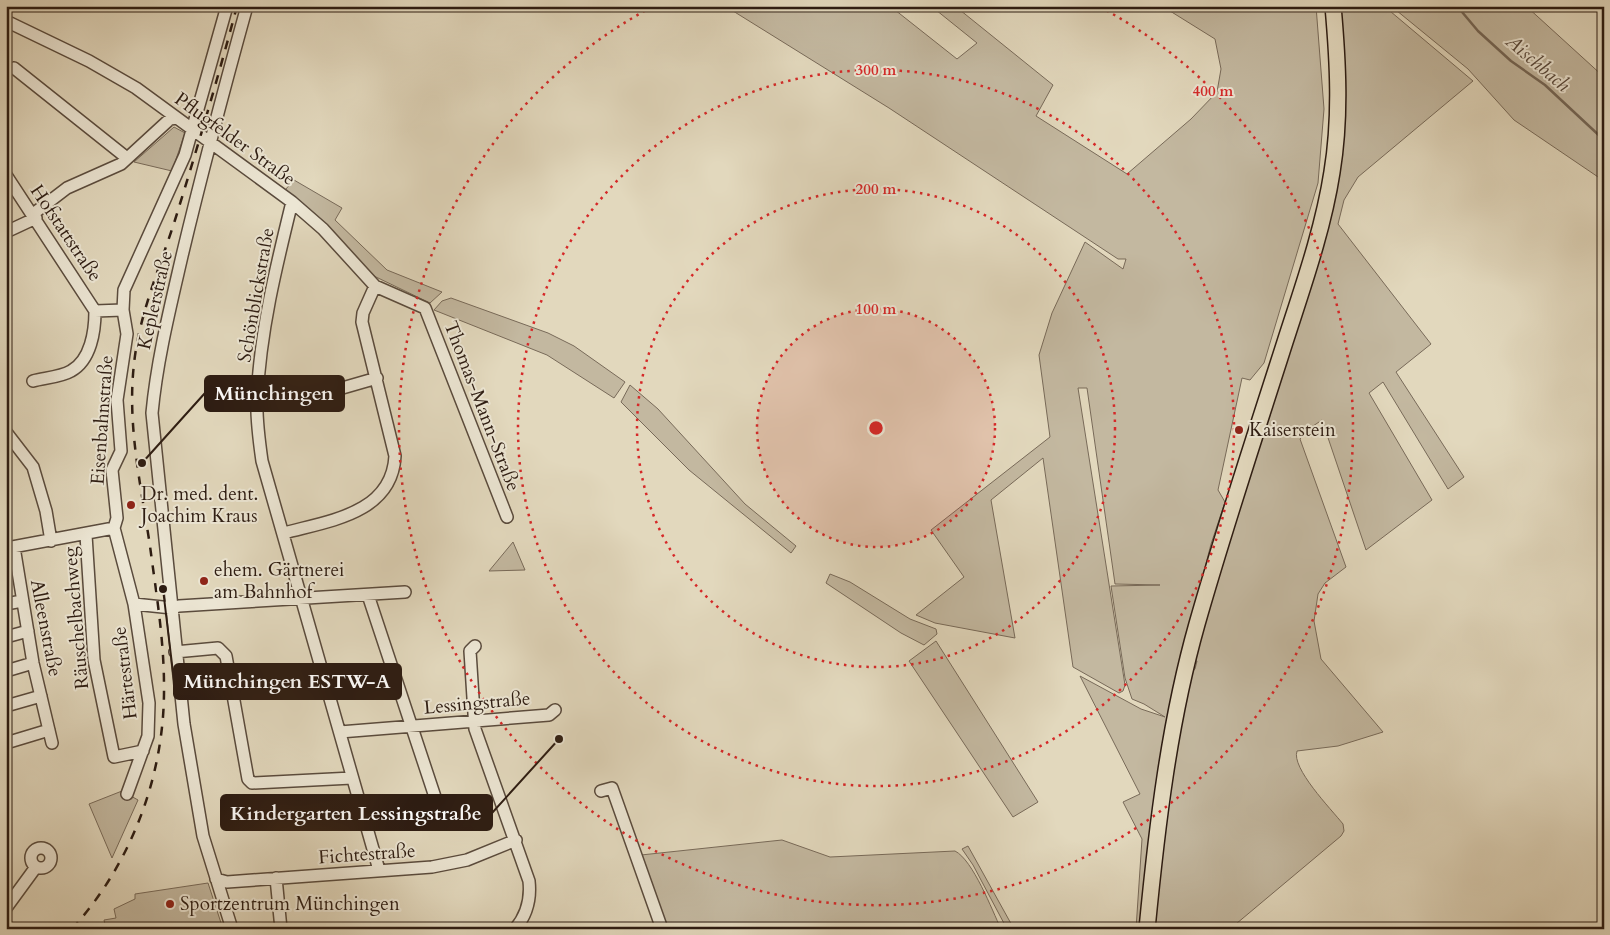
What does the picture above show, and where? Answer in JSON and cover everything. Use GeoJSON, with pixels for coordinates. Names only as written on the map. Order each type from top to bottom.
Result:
{"type":"FeatureCollection","features":[{"type":"Feature","properties":{"kind":"main road"},"geometry":{"type":"LineString","coordinates":[[1147,929],[1162,794],[1175,718],[1196,626],[1305,280],[1328,195],[1338,113],[1338,72],[1333,6]]}},
{"type":"Feature","properties":{"kind":"street","name":"Eisenbahnstraße"},"geometry":{"type":"LineString","coordinates":[[119,547],[114,528],[117,518],[112,470],[121,451],[117,400],[127,334],[123,310],[124,290],[176,179],[193,130],[227,6]]}},
{"type":"Feature","properties":{"kind":"street","name":"Keplerstraße"},"geometry":{"type":"LineString","coordinates":[[232,929],[204,836],[184,724],[175,652],[152,412],[161,351],[210,142],[247,6]]}},
{"type":"Feature","properties":{"kind":"street","name":"Pflugfelder Straße"},"geometry":{"type":"LineString","coordinates":[[6,21],[109,72],[177,118],[292,202],[323,229],[375,286],[425,308]]}},
{"type":"Feature","properties":{"kind":"street"},"geometry":{"type":"LineString","coordinates":[[14,68],[127,158]]}},
{"type":"Feature","properties":{"kind":"street"},"geometry":{"type":"LineString","coordinates":[[6,232],[35,216],[67,188],[114,168],[170,120],[177,118]]}},
{"type":"Feature","properties":{"kind":"street","name":"Hofstattstraße"},"geometry":{"type":"LineString","coordinates":[[6,175],[35,216],[95,311],[95,333],[81,363],[70,372],[32,381]]}},
{"type":"Feature","properties":{"kind":"street","name":"Schönblickstraße"},"geometry":{"type":"LineString","coordinates":[[292,202],[276,267],[262,341],[257,400],[262,461],[379,870]]}},
{"type":"Feature","properties":{"kind":"street"},"geometry":{"type":"LineString","coordinates":[[284,533],[351,514],[374,501],[384,490],[392,475],[395,456],[362,318],[375,286]]}},
{"type":"Feature","properties":{"kind":"street","name":"Thomas-Mann-Straße"},"geometry":{"type":"LineString","coordinates":[[425,308],[507,516]]}},
{"type":"Feature","properties":{"kind":"street","name":"Hofstattstraße"},"geometry":{"type":"LineString","coordinates":[[95,311],[123,310]]}},
{"type":"Feature","properties":{"kind":"street"},"geometry":{"type":"LineString","coordinates":[[332,391],[377,378]]}},
{"type":"Feature","properties":{"kind":"street"},"geometry":{"type":"LineString","coordinates":[[6,432],[33,468],[46,511],[51,541]]}},
{"type":"Feature","properties":{"kind":"street"},"geometry":{"type":"LineString","coordinates":[[10,548],[86,535],[114,528]]}},
{"type":"Feature","properties":{"kind":"street","name":"Räuschelbachweg"},"geometry":{"type":"LineString","coordinates":[[86,535],[94,660],[114,757],[143,751]]}},
{"type":"Feature","properties":{"kind":"street","name":"Härtestraße"},"geometry":{"type":"LineString","coordinates":[[119,547],[134,604],[149,695],[149,728],[143,751],[126,794]]}},
{"type":"Feature","properties":{"kind":"street","name":"Alleenstraße"},"geometry":{"type":"LineString","coordinates":[[10,548],[33,663],[52,743]]}},
{"type":"Feature","properties":{"kind":"street"},"geometry":{"type":"LineString","coordinates":[[134,604],[172,608],[405,592]]}},
{"type":"Feature","properties":{"kind":"street"},"geometry":{"type":"LineString","coordinates":[[368,595],[442,818]]}},
{"type":"Feature","properties":{"kind":"street"},"geometry":{"type":"LineString","coordinates":[[6,604],[22,601]]}},
{"type":"Feature","properties":{"kind":"street"},"geometry":{"type":"LineString","coordinates":[[6,637],[28,631]]}},
{"type":"Feature","properties":{"kind":"street"},"geometry":{"type":"LineString","coordinates":[[475,646],[470,651],[474,721],[529,882],[530,897],[520,923],[515,929]]}},
{"type":"Feature","properties":{"kind":"street"},"geometry":{"type":"LineString","coordinates":[[175,652],[218,648],[226,656],[248,779],[252,784],[352,778]]}},
{"type":"Feature","properties":{"kind":"street"},"geometry":{"type":"LineString","coordinates":[[6,671],[33,663]]}},
{"type":"Feature","properties":{"kind":"street"},"geometry":{"type":"LineString","coordinates":[[6,706],[41,696]]}},
{"type":"Feature","properties":{"kind":"street","name":"Lessingstraße"},"geometry":{"type":"LineString","coordinates":[[340,732],[549,715],[555,710]]}},
{"type":"Feature","properties":{"kind":"street"},"geometry":{"type":"LineString","coordinates":[[6,743],[49,730]]}},
{"type":"Feature","properties":{"kind":"street"},"geometry":{"type":"LineString","coordinates":[[601,791],[612,788],[662,929]]}},
{"type":"Feature","properties":{"kind":"street","name":"Fichtestraße"},"geometry":{"type":"LineString","coordinates":[[216,879],[227,882],[432,867],[467,860],[516,840]]}},
{"type":"Feature","properties":{"kind":"street"},"geometry":{"type":"LineString","coordinates":[[6,908],[36,867]]}},
{"type":"Feature","properties":{"kind":"street"},"geometry":{"type":"LineString","coordinates":[[276,878],[281,929]]}},
{"type":"Feature","properties":{"kind":"shaded area"},"geometry":{"type":"Polygon","coordinates":[[[725,6],[890,6],[957,59],[977,43],[931,6],[955,6],[1053,85],[1036,116],[1127,174],[1191,119],[1217,92],[1221,69],[1215,39],[1162,6],[1316,6],[1324,109],[1318,183],[1264,363],[1250,380],[1242,378],[1218,490],[1225,502],[1211,544],[1180,665],[1141,929],[1136,929],[1142,839],[1123,802],[1140,794],[1080,676],[1141,709],[1165,717],[1132,699],[1125,678],[1111,586],[1160,585],[1115,584],[1087,388],[1078,388],[1125,685],[1123,691],[1119,693],[1073,667],[1043,458],[991,500],[1015,638],[935,623],[916,615],[964,577],[931,530],[1050,437],[1039,355],[1052,313],[1085,242],[1123,269],[1126,259],[1118,259],[889,108],[725,6]]]}},
{"type":"Feature","properties":{"kind":"shaded area"},"geometry":{"type":"Polygon","coordinates":[[[1340,6],[1384,6],[1473,81],[1358,177],[1344,200],[1338,224],[1431,344],[1396,372],[1464,477],[1448,489],[1383,382],[1369,393],[1432,500],[1366,550],[1322,420],[1310,428],[1300,439],[1346,567],[1325,583],[1318,594],[1314,621],[1321,659],[1383,732],[1338,746],[1297,751],[1300,767],[1306,778],[1343,824],[1344,831],[1341,836],[1230,929],[1152,929],[1168,784],[1190,672],[1195,669],[1197,661],[1194,661],[1193,658],[1327,220],[1340,6]]]}},
{"type":"Feature","properties":{"kind":"shaded area"},"geometry":{"type":"Polygon","coordinates":[[[1391,6],[1526,6],[1604,77],[1604,181],[1514,120],[1468,69],[1391,6]]]}},
{"type":"Feature","properties":{"kind":"shaded area"},"geometry":{"type":"Polygon","coordinates":[[[174,127],[185,133],[172,171],[134,162],[174,127]]]}},
{"type":"Feature","properties":{"kind":"shaded area"},"geometry":{"type":"Polygon","coordinates":[[[294,180],[342,208],[335,220],[387,270],[442,292],[430,303],[376,277],[355,259],[342,241],[285,190],[294,180]]]}},
{"type":"Feature","properties":{"kind":"shaded area"},"geometry":{"type":"Polygon","coordinates":[[[451,298],[548,333],[574,346],[625,382],[614,398],[547,355],[434,310],[442,301],[451,298]]]}},
{"type":"Feature","properties":{"kind":"shaded area"},"geometry":{"type":"Polygon","coordinates":[[[630,385],[658,409],[745,504],[796,546],[791,553],[689,470],[621,402],[630,385]]]}},
{"type":"Feature","properties":{"kind":"shaded area"},"geometry":{"type":"Polygon","coordinates":[[[513,542],[525,570],[489,571],[513,542]]]}},
{"type":"Feature","properties":{"kind":"shaded area"},"geometry":{"type":"Polygon","coordinates":[[[830,574],[850,582],[910,619],[936,629],[937,634],[924,645],[901,633],[826,583],[830,574]]]}},
{"type":"Feature","properties":{"kind":"shaded area"},"geometry":{"type":"Polygon","coordinates":[[[936,641],[1038,802],[1013,817],[909,661],[936,641]]]}},
{"type":"Feature","properties":{"kind":"shaded area"},"geometry":{"type":"Polygon","coordinates":[[[122,791],[138,800],[112,858],[89,804],[122,791]]]}},
{"type":"Feature","properties":{"kind":"shaded area"},"geometry":{"type":"Polygon","coordinates":[[[782,840],[830,857],[955,851],[969,864],[1001,929],[666,929],[641,855],[782,840]]]}},
{"type":"Feature","properties":{"kind":"shaded area"},"geometry":{"type":"Polygon","coordinates":[[[968,846],[1014,929],[1007,929],[973,865],[962,849],[968,846]]]}},
{"type":"Feature","properties":{"kind":"shaded area","name":"Sportzentrum Münchingen"},"geometry":{"type":"Polygon","coordinates":[[[208,883],[223,929],[106,929],[104,920],[116,918],[114,909],[135,899],[135,894],[208,883]]]}},
{"type":"Feature","properties":{"kind":"waterway","name":"Aischbach"},"geometry":{"type":"LineString","coordinates":[[1457,6],[1478,31],[1511,61],[1545,85],[1604,140]]}},
{"type":"Feature","properties":{"kind":"railway"},"geometry":{"type":"LineString","coordinates":[[72,929],[112,876],[128,846],[141,816],[158,752],[163,719],[163,651],[136,455],[132,410],[134,364],[145,309],[175,220],[237,6]]}},
{"type":"Feature","properties":{"kind":"place","name":"Kaiserstein"},"geometry":{"type":"Point","coordinates":[1239,430]}},
{"type":"Feature","properties":{"kind":"place","name":"Münchingen"},"geometry":{"type":"Point","coordinates":[142,463]}},
{"type":"Feature","properties":{"kind":"place","name":"Dr. med. dent. Joachim Kraus"},"geometry":{"type":"Point","coordinates":[131,505]}},
{"type":"Feature","properties":{"kind":"place","name":"ehem. Gärtnerei am Bahnhof"},"geometry":{"type":"Point","coordinates":[204,581]}},
{"type":"Feature","properties":{"kind":"place","name":"Münchingen ESTW-A"},"geometry":{"type":"Point","coordinates":[163,589]}},
{"type":"Feature","properties":{"kind":"place","name":"Kindergarten Lessingstraße"},"geometry":{"type":"Point","coordinates":[559,739]}},
{"type":"Feature","properties":{"kind":"place","name":"Sportzentrum Münchingen"},"geometry":{"type":"Point","coordinates":[170,904]}}]}
